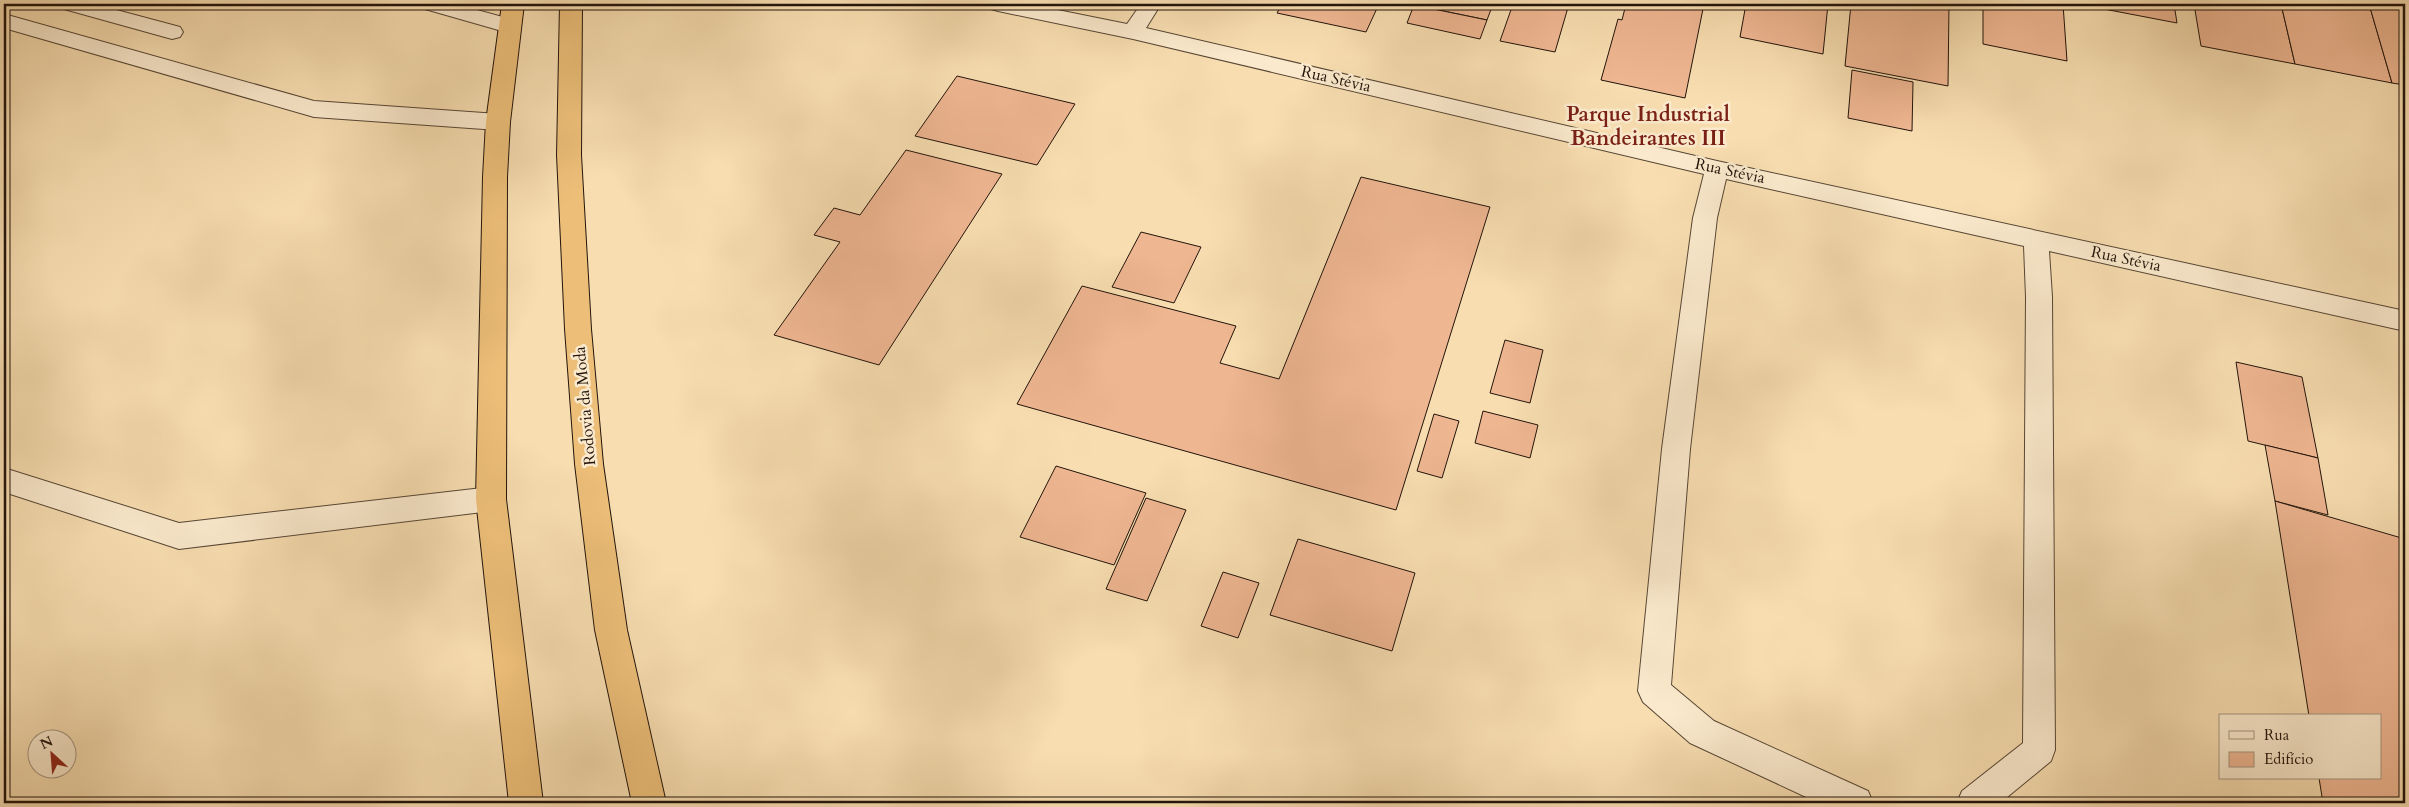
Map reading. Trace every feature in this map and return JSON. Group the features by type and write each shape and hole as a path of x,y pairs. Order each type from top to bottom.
{"highway":[{"name":"Rodovia da Moda","path":"571,4 569,155 578,329 589,464 611,630 649,803"},
{"path":"511,15 498,122 495,177 491,499 526,803"}],"street":[{"path":"71,4 172,32"},
{"path":"432,4 511,15"},
{"name":"Rua Stévia","path":"998,4 1133,32 1717,169 2405,321"},
{"path":"1133,32 1151,4"},
{"path":"4,21 314,109 498,122"},
{"path":"1717,169 1705,218 1676,449 1654,691 1702,732 1856,803"},
{"path":"1974,803 2039,750 2039,297 2036,239"},
{"path":"4,480 179,536 491,499"}],"building":[{"path":"1282,4 1379,4 1366,32 1277,13"},
{"path":"1410,4 1493,4 1487,20"},
{"path":"1513,4 1569,4 1555,52 1500,41"},
{"path":"1626,4 1704,4 1685,98 1601,80 1618,19 1622,20"},
{"path":"1746,4 1828,4 1823,54 1740,37"},
{"path":"1851,4 1949,4 1948,86 1845,66"},
{"path":"1983,4 2063,4 2067,61 1983,44"},
{"path":"2174,4 2177,23 2083,5"},
{"path":"2194,4 2281,4 2295,64 2201,46"},
{"path":"2281,4 2369,4 2392,83 2295,64"},
{"path":"2369,4 2405,4 2405,85 2392,83"},
{"path":"1414,5 1487,20 1480,39 1407,23"},
{"path":"1852,70 1913,82 1912,131 1848,118"},
{"path":"957,76 1075,104 1037,165 915,136"},
{"path":"906,150 1002,174 879,365 774,335 840,242 814,235 834,208 860,215"},
{"path":"1361,177 1490,207 1396,510 1017,404 1082,286 1236,326 1220,363 1279,379"},
{"path":"1141,232 1201,247 1174,303 1112,287"},
{"path":"1505,340 1543,350 1530,403 1490,393"},
{"path":"2236,362 2302,377 2318,458 2248,441"},
{"path":"1483,411 1538,425 1530,458 1475,443"},
{"path":"1434,414 1459,421 1442,478 1417,471"},
{"path":"2265,445 2318,458 2328,515 2275,501"},
{"path":"1056,466 1146,493 1114,565 1020,537"},
{"path":"1146,498 1186,510 1147,601 1106,589"},
{"path":"2275,501 2405,539 2405,803 2323,803 2319,780 2382,780 2382,714 2309,714"},
{"path":"1298,539 1415,573 1392,651 1270,615"},
{"path":"1223,572 1259,583 1238,638 1201,626"}],"district":[{"name":"Parque Industrial Bandeirantes III","path":"1648,126"}]}
